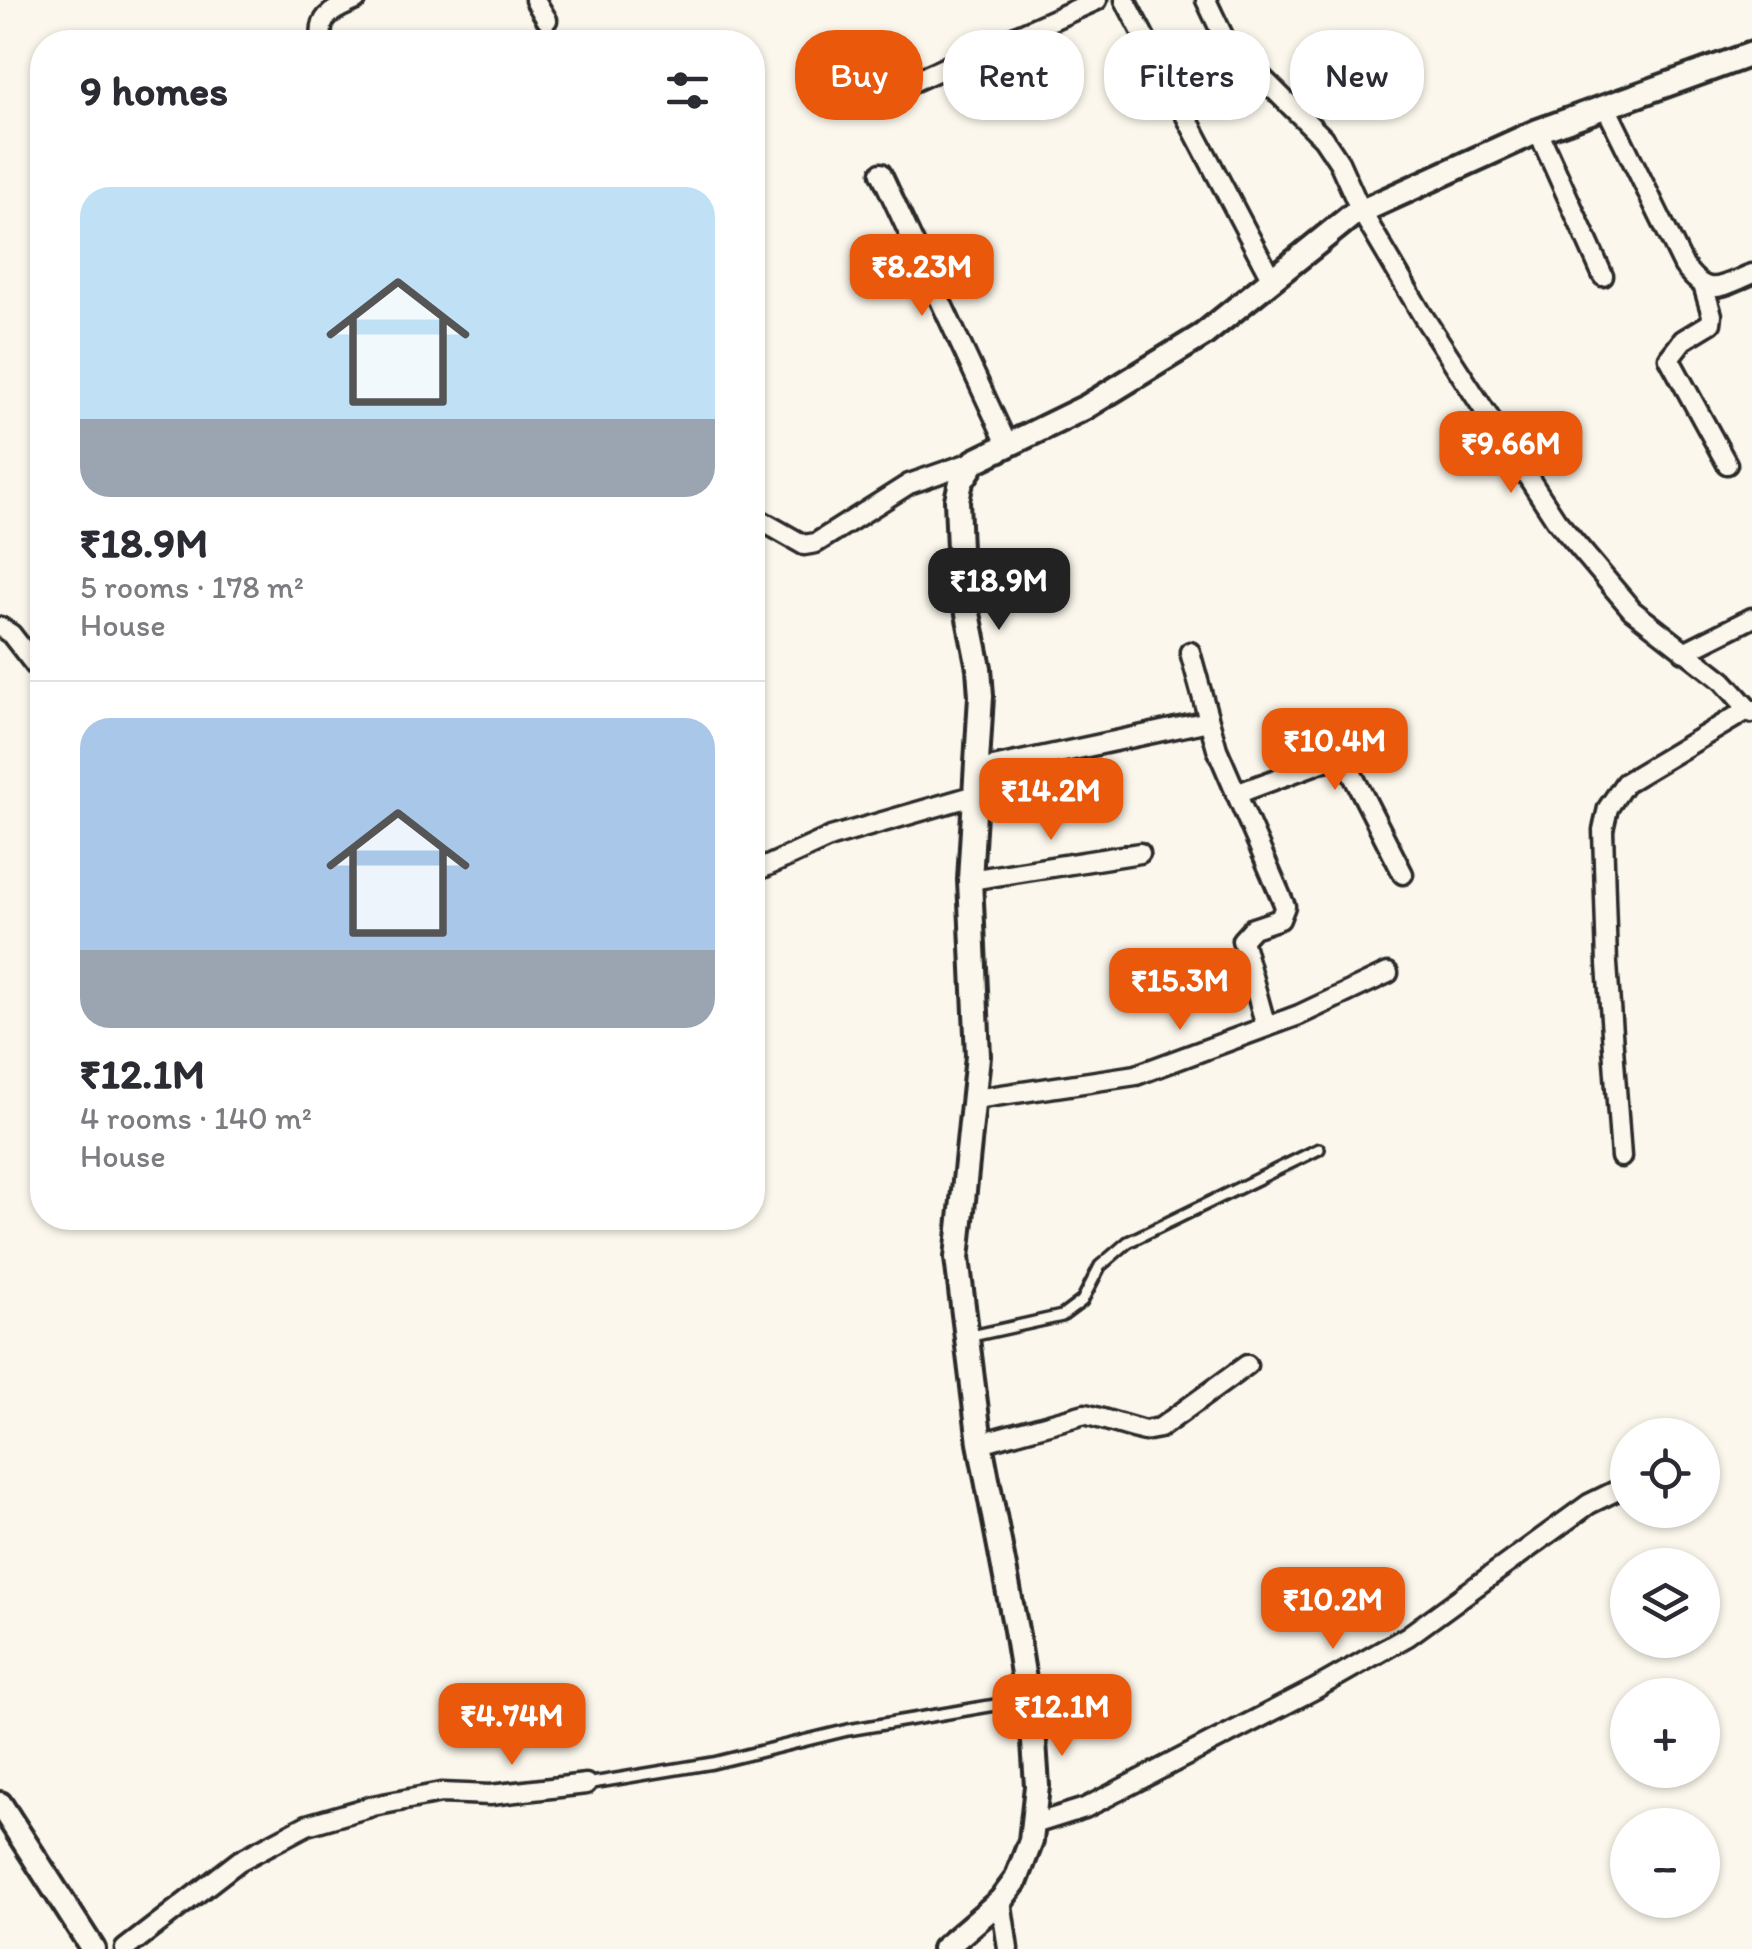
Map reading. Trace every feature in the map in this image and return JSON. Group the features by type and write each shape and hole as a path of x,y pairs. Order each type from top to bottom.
{"street":[{"path":"320,30 325,17 356,0"},
{"path":"535,0 547,20"},
{"path":"923,77 1097,0"},
{"path":"1125,0 1272,280"},
{"path":"1206,0 1226,42 1322,138 1339,162 1361,211 1442,347 1556,520 1632,610 1723,681 1750,711 1625,784 1608,808 1604,830 1607,964 1621,1157"},
{"path":"765,525 804,545 816,543 908,484 976,461 1112,393 1203,335 1323,235 1361,211 1538,131 1752,54"},
{"path":"1606,107 1684,266 1704,288 1712,315 1710,322 1683,340 1669,358 1727,464"},
{"path":"1538,131 1603,276"},
{"path":"881,174 1007,444"},
{"path":"1704,288 1716,288 1752,274"},
{"path":"944,1949 1001,1900 1030,1843 1036,1771 980,1442 958,1258 978,1056 970,880 979,770 979,668 960,574 957,500 961,482 976,461"},
{"path":"1684,652 1752,618"},
{"path":"0,627 12,634 30,658"},
{"path":"1190,652 1209,721 1236,794 1285,906 1280,919 1253,928 1242,940 1266,1027"},
{"path":"979,770 1209,721"},
{"path":"1236,794 1338,756 1345,760 1404,874"},
{"path":"765,867 832,837 976,795"},
{"path":"970,880 1140,854"},
{"path":"975,1100 1136,1075 1266,1027 1388,973"},
{"path":"980,1442 1085,1414 1144,1430 1160,1428 1247,1365"},
{"path":"1030,1843 1085,1808 1316,1690 1408,1636 1589,1504 1610,1494"},
{"path":"125,1949 239,1861 307,1825 373,1806 441,1793 490,1795 586,1784"},
{"path":"0,1804 93,1949"},
{"path":"1001,1900 1008,1949"}],"lane":[{"path":"967,1336 1073,1311 1100,1266 1128,1242 1319,1149"},
{"path":"586,1784 713,1763 848,1730 1023,1680"}]}
